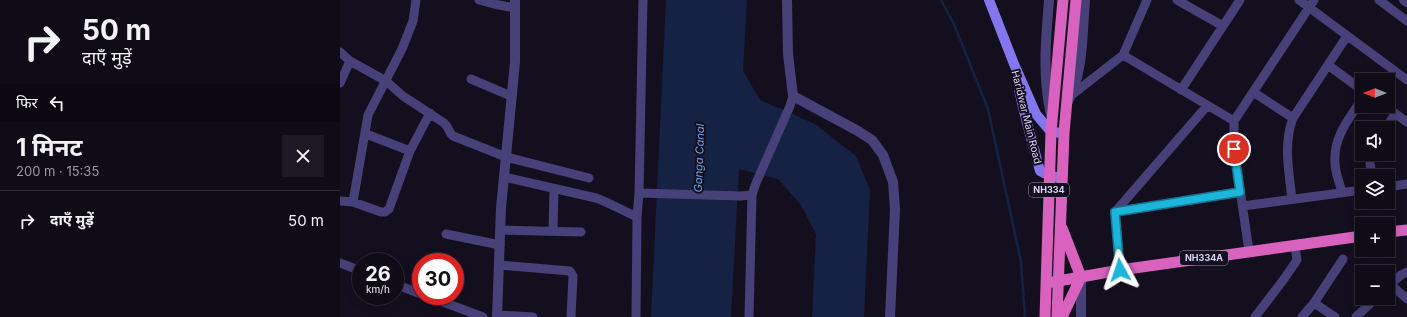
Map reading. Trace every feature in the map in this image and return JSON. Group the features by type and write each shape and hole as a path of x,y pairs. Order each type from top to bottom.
{"highway":[{"name":"NH334","path":"1045,317 1051,132 1056,63 1063,0"},
{"name":"NH334","path":"1057,317 1064,133 1076,0"},
{"path":"1060,224 1081,277 1062,317"},
{"path":"1395,231 1407,230"},
{"name":"NH334A","path":"1047,283 1120,270 1355,237"}],"main road":[{"name":"Haridwar Main Road","path":"989,0 1014,64 1036,114 1051,132"},
{"name":"Haridwar Main Road","path":"1014,64 1027,123 1040,171 1050,176"},
{"path":"1051,132 1064,133"},
{"path":"1050,176 1062,177"}],"street":[{"path":"353,202 366,134 368,115 402,49 413,21 416,0"},
{"path":"479,0 494,4 515,4 515,62 500,230 497,316 533,317"},
{"path":"636,317 637,217 639,192 643,0"},
{"path":"749,317 752,195 792,101 788,54 787,0"},
{"path":"1049,0 1045,47 1045,80 1052,116"},
{"path":"1066,105 1073,94 1077,83 1085,0"},
{"path":"1073,94 1123,55 1147,0"},
{"path":"1177,0 1222,26"},
{"path":"1181,90 1240,0"},
{"path":"1299,0 1311,4 1347,36 1407,80"},
{"path":"1379,0 1407,21"},
{"path":"1249,251 1234,149 1234,121 1311,4"},
{"path":"1292,199 1287,158 1289,130 1293,118 1347,36"},
{"path":"340,52 350,61 386,81 403,96 447,125 453,136 506,157 589,178"},
{"path":"1123,55 1234,121"},
{"path":"340,83 350,61"},
{"path":"1328,65 1355,85"},
{"path":"470,79 512,96"},
{"path":"1253,92 1293,118"},
{"path":"792,101 863,134 872,140 883,154 893,182 895,209 890,317"},
{"path":"1120,270 1115,212 1207,106"},
{"path":"1342,193 1335,164 1335,148 1341,130 1355,109"},
{"path":"340,201 353,202 381,212 387,211 410,151 430,113"},
{"path":"1390,121 1395,114 1407,122"},
{"path":"366,134 410,151"},
{"path":"504,177 596,198 609,203 623,212 637,217"},
{"path":"1395,186 1407,184"},
{"path":"553,231 554,189"},
{"path":"1243,206 1355,191"},
{"path":"639,192 740,196 752,195"},
{"path":"1115,212 1240,192"},
{"path":"500,230 581,232"},
{"path":"446,234 500,245"},
{"path":"1255,317 1297,260 1295,246"},
{"path":"1302,317 1314,303 1343,259"},
{"path":"340,263 352,268"},
{"path":"499,265 570,271 573,276 571,317"},
{"path":"1395,280 1407,272"},
{"path":"1081,277 1081,317"},
{"path":"1395,290 1407,299"},
{"path":"1314,303 1335,317"},
{"path":"451,305 483,317"},
{"path":"1356,317 1369,305"}],"water":[{"name":"Ganga Canal","path":"666,0 747,0 743,71 760,100 815,124 856,156 870,190 864,317 812,317 816,234 801,205 778,179 739,169 731,317 651,317"}],"waterway":[{"path":"941,0 954,24 988,109 1021,262 1025,317"}],"route":[{"path":"1120,270 1115,212 1240,192 1234,149"}]}
